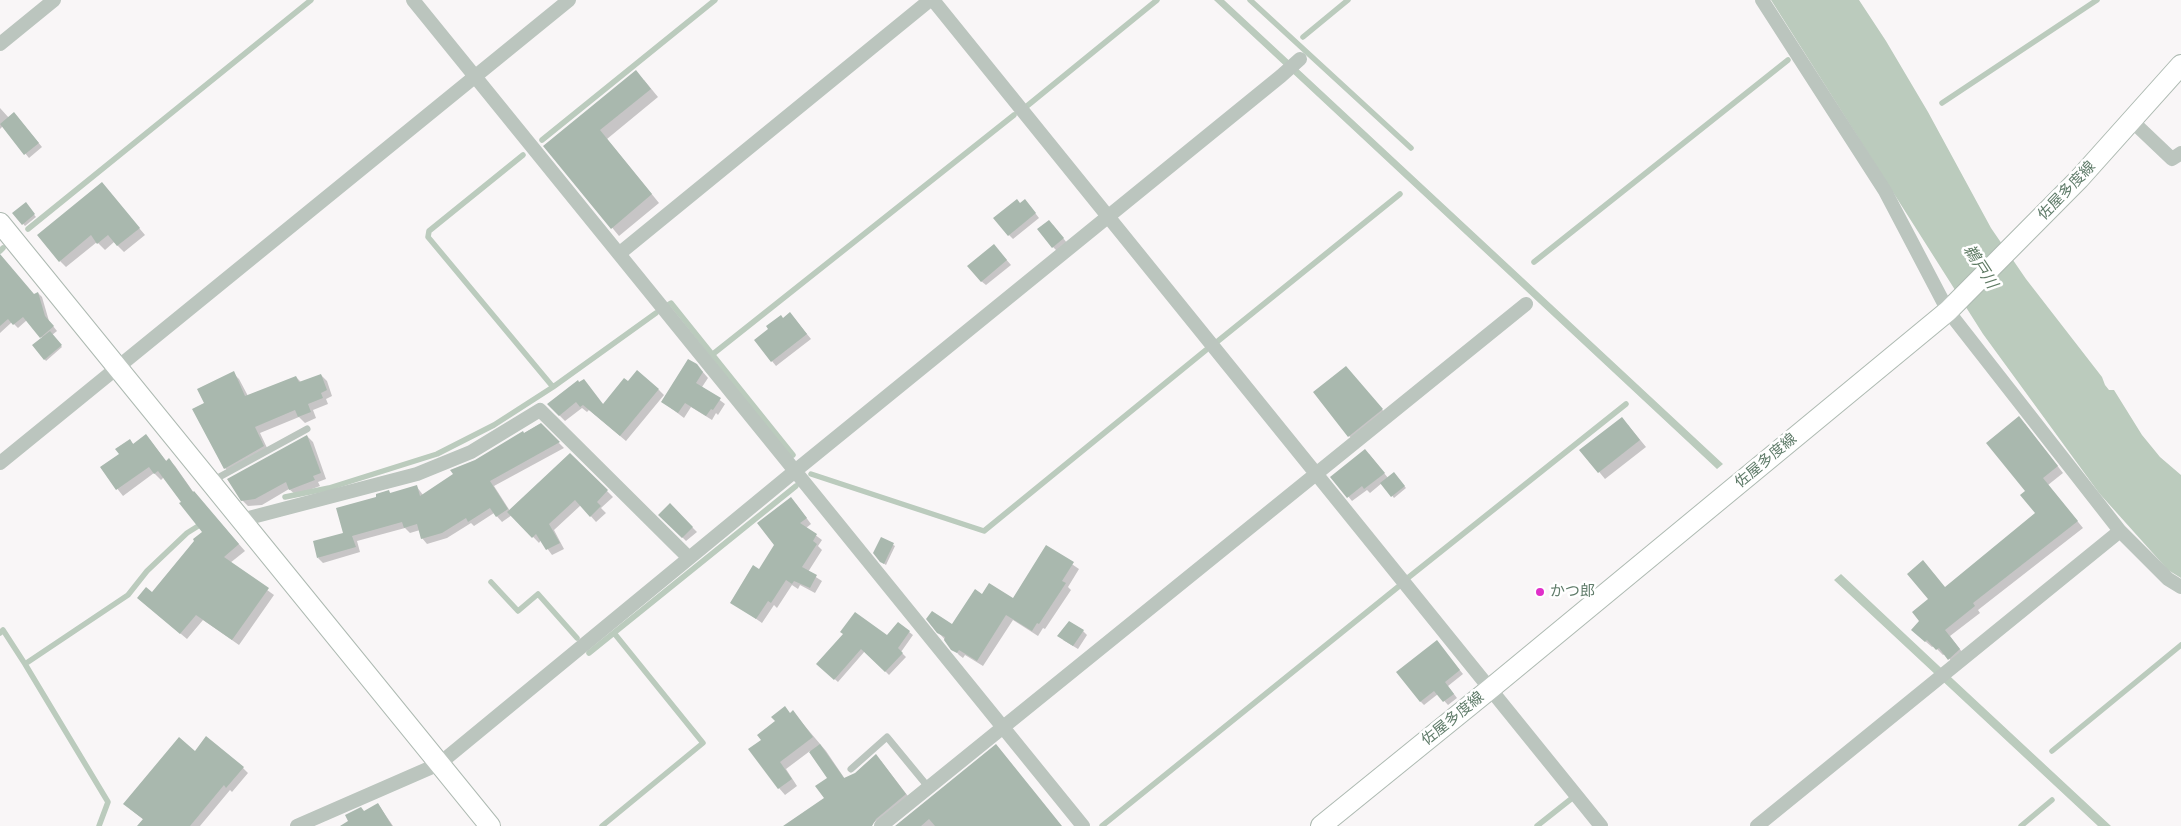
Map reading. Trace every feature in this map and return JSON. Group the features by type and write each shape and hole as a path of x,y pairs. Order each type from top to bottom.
{"main road":[{"name":"佐屋多度線","path":"1321,826 1490,689 1951,307 2016,245 2132,121 2181,65"},
{"path":"0,223 490,826"}],"street":[{"path":"0,44 54,0"},
{"path":"413,0 1083,826"},
{"path":"0,463 569,0"},
{"path":"620,253 931,0 1109,217 1316,476 1601,826"},
{"path":"1762,0 1885,191 1951,307 2120,531 2168,579 2181,587"},
{"path":"297,826 439,764 795,471 1282,76 1300,59"},
{"path":"2132,121 2172,159 2181,153"},
{"path":"881,826 1316,476 1526,304"},
{"path":"241,520 417,474 471,452 540,410 689,558"},
{"path":"1757,826 2120,531"}],"lane":[{"path":"210,482 307,429"},
{"path":"851,769 887,737 929,788"}],"water":[{"path":"1214,0 1224,0 1723,464 1717,469"},
{"name":"鵜戸川","path":"1771,0 1859,0 1928,112 1991,228 2026,279 2102,377 2105,385 2109,390 2114,390 2142,435 2160,457 2181,475 2181,578 2168,570 2099,493 1983,334"},
{"path":"1841,574 2111,826 2098,826 1834,580"}],"building":[{"path":"636,70 651,89 600,130 652,194 611,229 543,146"},
{"path":"14,112 39,143 24,155 0,124"},
{"path":"102,182 140,228 117,246 108,235 97,244 91,235 59,262 37,235"},
{"path":"1017,199 1020,203 1025,199 1036,213 1008,236 993,218"},
{"path":"26,202 35,214 22,225 12,213"},
{"path":"1049,220 1064,238 1052,248 1037,229"},
{"path":"994,244 1007,260 981,282 967,266"},
{"path":"0,254 34,294 38,292 45,316 54,326 40,338 23,317 13,325 8,319 0,326"},
{"path":"790,312 807,334 771,362 754,340 768,329 766,326 781,315 783,318"},
{"path":"50,331 62,345 44,360 32,345"},
{"path":"688,359 697,364 703,372 696,383 721,398 713,410 711,409 706,416 685,403 678,413 661,402"},
{"path":"1346,366 1383,409 1348,437 1313,392"},
{"path":"637,370 659,389 620,436 583,405 580,407 576,402 559,416 547,404 578,380 579,382 584,379 603,404 624,378 628,381"},
{"path":"234,371 245,396 296,376 299,382 321,374 327,390 321,393 323,398 308,404 311,412 298,417 295,410 255,427 264,446 224,469 192,409 204,403 197,389"},
{"path":"2019,416 2058,466 2043,478 2078,521 1973,603 1975,606 1945,630 1960,649 1948,660 1939,648 1936,650 1927,640 1925,642 1911,630 1919,621 1912,612 1928,599 1907,574 1923,560 1945,587 2035,513 2020,495 2025,491 1986,443"},
{"path":"1622,417 1640,440 1598,473 1579,450"},
{"path":"541,423 560,442 490,481 508,509 496,517 490,508 468,522 466,518 442,533 421,539 417,524 404,528 402,522 352,536 356,547 317,558 313,541 343,533 336,508 376,497 376,494 389,490 390,493 417,485 420,496 453,474 450,470 475,460 523,431 524,433"},
{"path":"146,434 166,461 169,458 193,492 239,544 224,557 269,588 232,640 196,615 180,634 137,598 146,587 152,592 194,541 193,539 202,532 179,503 181,502 158,471 154,474 149,467 116,490 100,467 119,454 115,449 130,439 133,444"},
{"path":"307,435 321,473 313,476 315,480 289,490 286,482 255,499 241,501 227,479"},
{"path":"1365,449 1385,473 1364,489 1362,486 1347,498 1330,477"},
{"path":"570,453 608,490 597,502 601,506 590,517 575,500 549,524 560,543 546,550 536,534 532,538 507,512"},
{"path":"1394,472 1405,486 1391,497 1380,483"},
{"path":"791,497 807,518 800,523 817,534 813,541 817,544 802,567 817,575 810,588 794,581 792,584 786,580 771,603 768,601 756,619 730,603 753,565 759,569 774,545 757,523"},
{"path":"670,503 693,527 682,538 658,515"},
{"path":"881,537 894,543 884,564 873,553"},
{"path":"1046,545 1074,562 1062,581 1066,583 1039,624 1037,623 1032,631 1006,615 977,661 959,650 957,653 951,650 944,640 945,637 937,633 926,619 932,611 952,624 975,589 982,594 989,583 1013,598"},
{"path":"855,612 887,635 898,622 910,631 898,648 903,653 885,672 861,649 834,680 816,664 843,634 840,632"},
{"path":"1069,621 1084,630 1073,646 1057,636"},
{"path":"1437,640 1460,670 1445,682 1454,694 1443,702 1434,691 1420,702 1396,672"},
{"path":"785,706 790,713 793,710 813,737 780,762 792,779 778,789 748,749 761,740 757,735 775,721 771,717"},
{"path":"206,736 244,767 226,788 224,785 190,826 137,826 143,819 123,804 179,737 195,751"},
{"path":"820,744 844,778 855,773 876,754 906,794 876,819 872,826 783,826 824,798 815,786 827,778 809,752"},
{"path":"996,744 1062,826 935,826 929,819 921,826 895,826"},
{"path":"378,803 392,826 340,826 348,821 345,815 361,807 364,811"}],"waterway":[{"path":"28,229 311,0"},
{"path":"542,140 715,0"},
{"path":"1027,106 1157,0"},
{"path":"1250,0 1411,148"},
{"path":"1303,37 1348,0"},
{"path":"1942,103 2097,0"},
{"path":"1534,262 1788,60"},
{"path":"713,354 1014,115"},
{"path":"523,155 429,231 428,237 553,387"},
{"path":"1218,341 1400,194"},
{"path":"0,251 3,248"},
{"path":"666,306 671,303 793,455"},
{"path":"285,497 329,488 437,454 494,425 553,387 656,313"},
{"path":"811,474 984,531 1206,350"},
{"path":"1409,577 1626,404"},
{"path":"589,653 796,486"},
{"path":"99,826 108,802 25,664 128,595 147,571 187,533 203,523"},
{"path":"491,582 518,611 538,594 577,638"},
{"path":"1102,826 1398,587"},
{"path":"0,633 3,630 25,664"},
{"path":"602,826 703,743 614,633"},
{"path":"2052,751 2181,645"},
{"path":"1537,826 1571,799"},
{"path":"2021,826 2052,800"}],"place":[{"name":"かつ郎","path":"1540,592"}]}
